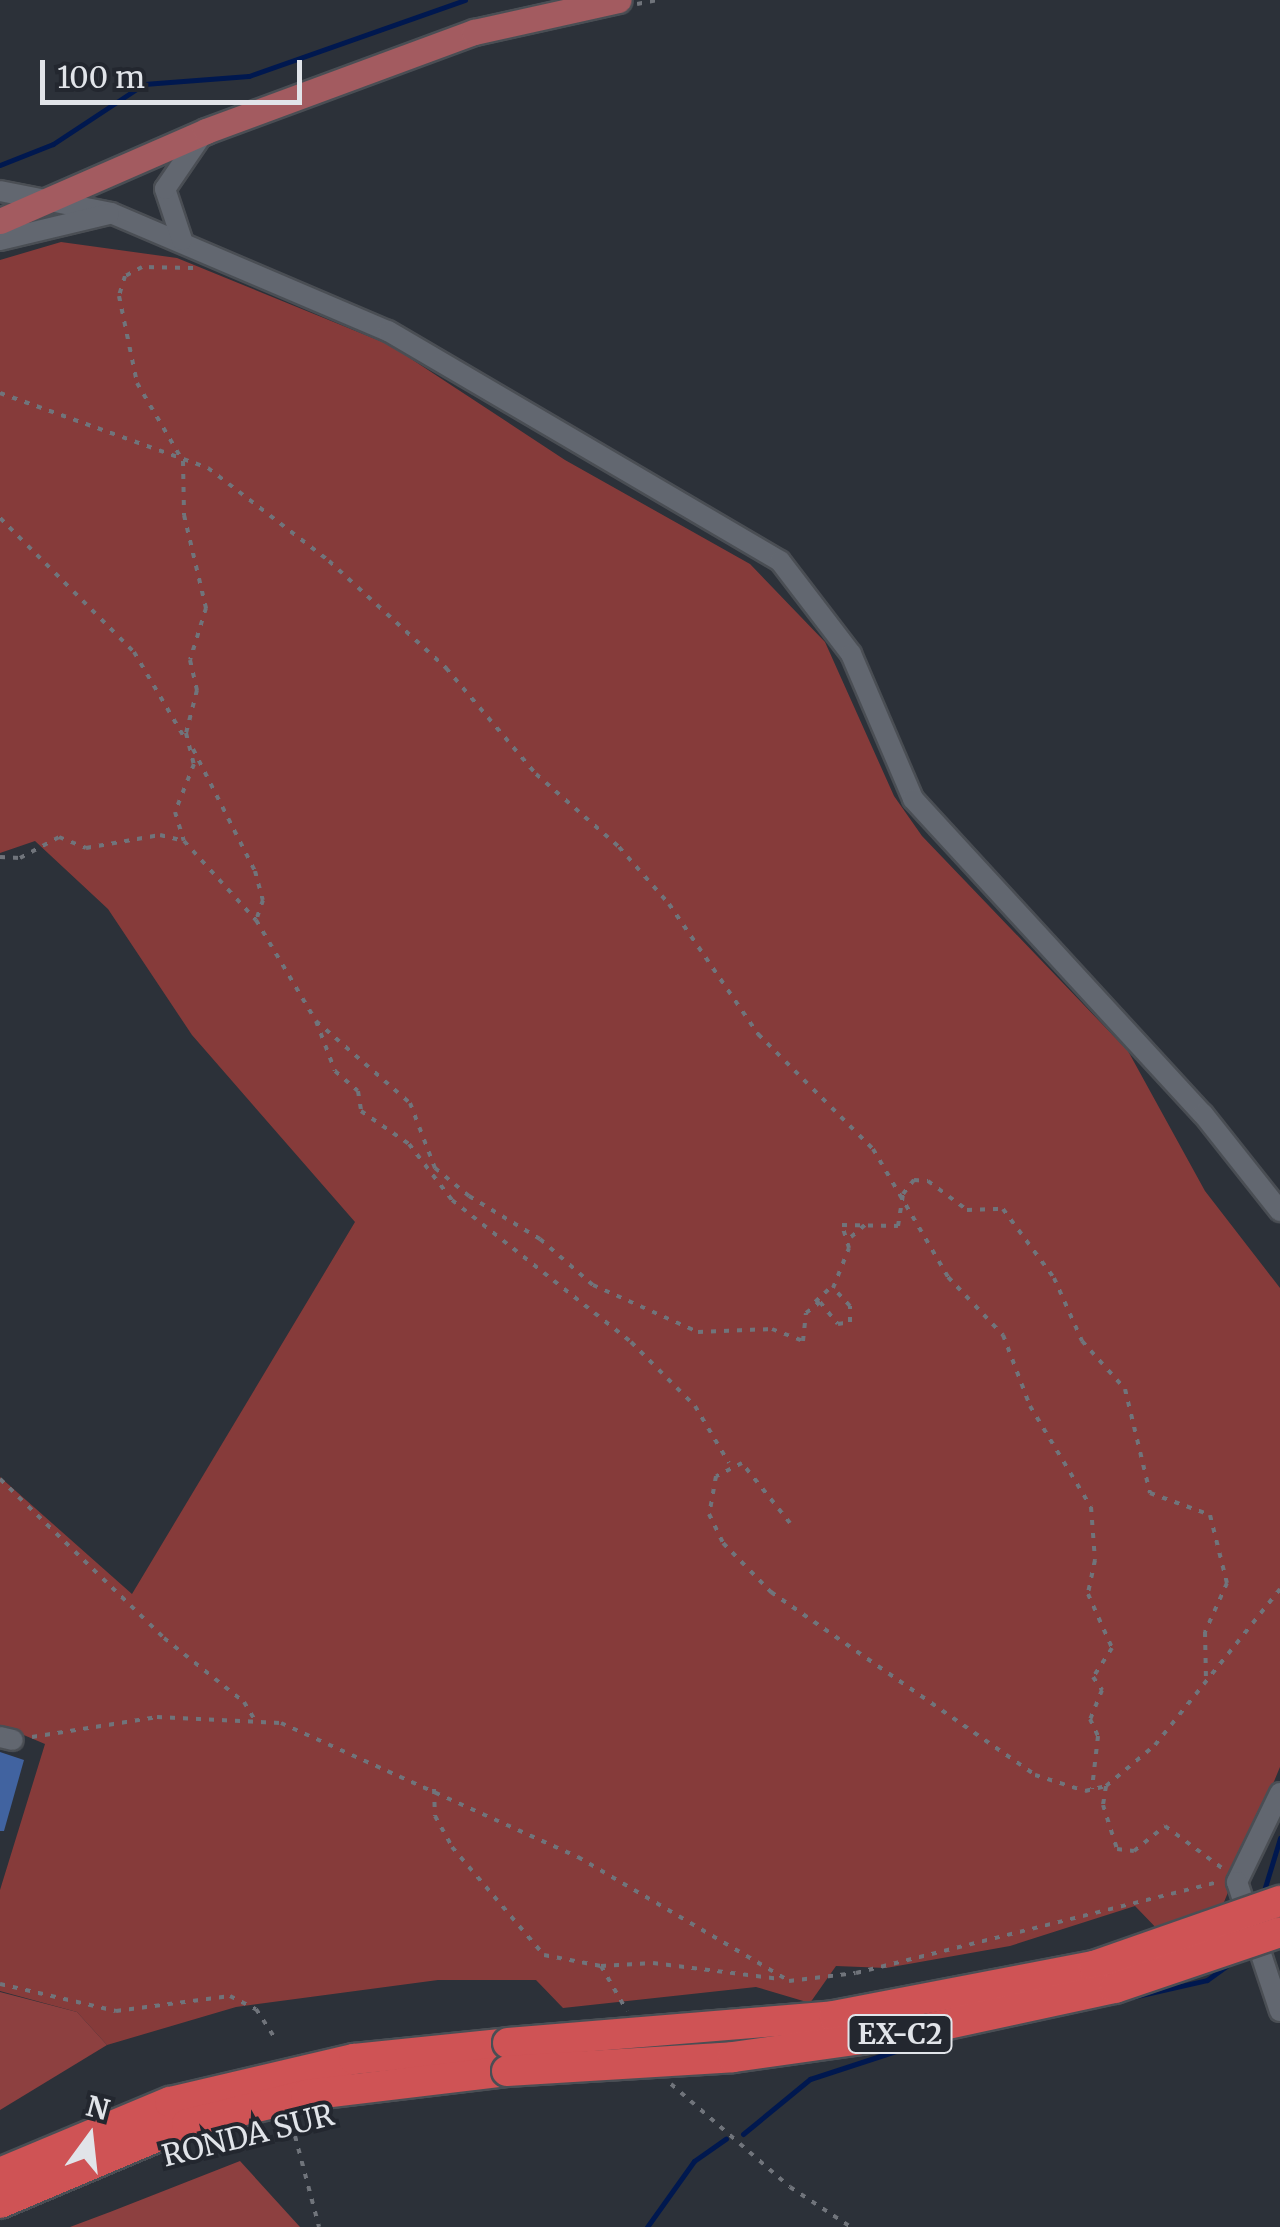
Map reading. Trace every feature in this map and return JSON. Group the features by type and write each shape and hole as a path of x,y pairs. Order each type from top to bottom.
{"highway":[{"name":"EX-C2","path":"508,2057 834,2016 1094,1966 1280,1901"},
{"name":"EX-C2","path":"508,2057 733,2056 911,2032 1115,1988 1280,1932"},
{"name":"RONDA SUR","path":"0,2173 170,2102 354,2058 508,2057"},
{"name":"RONDA SUR","path":"0,2203 187,2124 306,2095 508,2057"}],"main road":[{"path":"0,220 206,131 474,32 618,0"}],"street":[{"path":"182,240 165,190 206,131"},
{"path":"0,191 52,198 111,213 388,331 780,560 851,654 914,798 1204,1114 1280,1211"},
{"path":"45,233 59,218 52,198"},
{"path":"0,240 45,233 111,213"},
{"path":"1280,1793 1236,1882 1280,2010"}],"path":[{"path":"212,258 190,268 142,267 125,276 119,296 137,383 183,461 184,515 206,608 190,660 196,690 186,727 194,764 176,812 184,841 256,920 316,1021 361,1111 408,1144 452,1200 631,1342 695,1406 729,1463"},
{"path":"0,394 213,471 320,554 446,668 509,747 669,904 736,1008 854,1125 948,1276 1003,1335 1030,1406 1092,1507 1096,1560 1088,1594 1112,1648 1093,1677 1102,1690 1090,1719 1098,1736 1092,1790"},
{"path":"0,518 134,652 190,744 255,870 264,900 256,920"},
{"path":"0,857 20,858 59,837 86,848 160,835 184,841"},
{"path":"316,1021 410,1103 434,1168 593,1284 698,1332 772,1328 803,1341 812,1306 834,1285 850,1239 866,1224"},
{"path":"850,1239 844,1222 894,1229 903,1201 920,1179 967,1210 1009,1214 1054,1278 1082,1340 1125,1390 1150,1493 1210,1514 1228,1582 1205,1632 1206,1681"},
{"path":"812,1306 827,1304 838,1324 850,1322 850,1306 834,1285"},
{"path":"729,1463 742,1463 790,1523"},
{"path":"729,1463 708,1496 709,1514 723,1543 771,1592 1035,1775 1092,1790 1106,1786 1155,1745 1280,1589"},
{"path":"0,1480 164,1638 244,1702 256,1722"},
{"path":"6,1739 157,1717 281,1722 578,1857 790,1981"},
{"path":"602,1966 690,1966 790,1981 856,1973 1230,1878 1165,1826 1134,1851 1117,1848 1106,1786"},
{"path":"0,1984 116,2011 230,1996 256,2008 274,2037"},
{"path":"295,2136 319,2227"}],"shaded area":[{"path":"61,242 177,258 390,345 565,460 750,564 825,642 894,796 922,836 1128,1051 1205,1191 1280,1288 1280,1767 1224,1902 1201,1921 1163,1935 1135,1906 1010,1946 886,1968 836,1966 810,2003 756,1987 563,2008 536,1980 438,1980 236,2007 107,2045 77,2012 0,1991 0,1890 45,1744 0,1725 0,1477 132,1594 355,1222 192,1035 108,909 35,841 0,853 0,260"},
{"path":"0,1992 77,2012 107,2045 0,2110"},
{"path":"240,2161 300,2227 70,2227 110,2212"}],"building":[{"path":"0,1752 24,1760 4,1831 0,1831"}],"waterway":[{"path":"0,165 53,144 144,84 249,76 465,0"},
{"path":"1262,1897 1280,1838"},
{"path":"1040,2018 1207,1980 1229,1964"},
{"path":"743,2134 810,2079 908,2047"},
{"path":"647,2227 694,2161 726,2139"}]}
